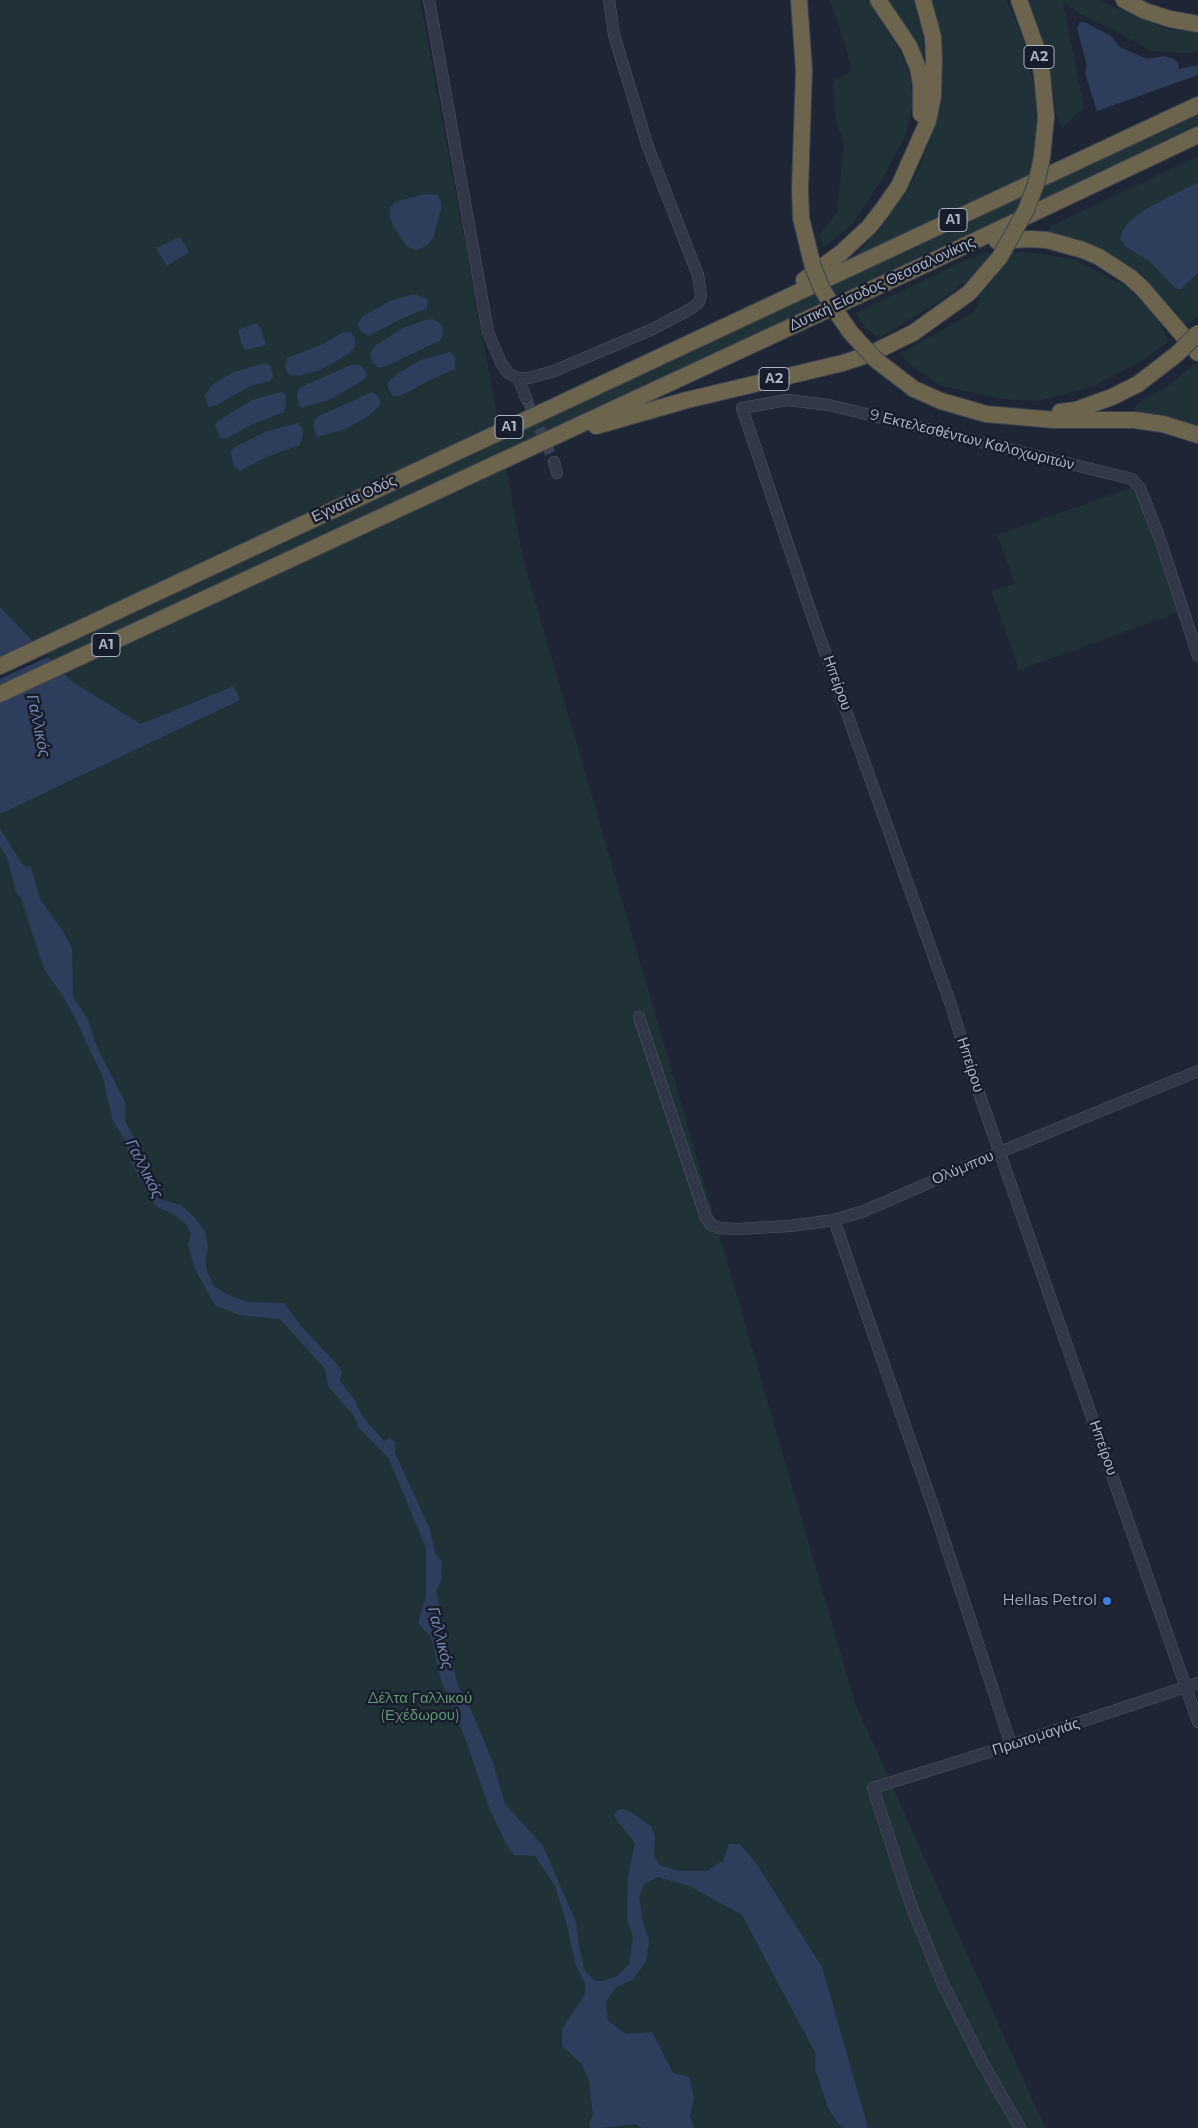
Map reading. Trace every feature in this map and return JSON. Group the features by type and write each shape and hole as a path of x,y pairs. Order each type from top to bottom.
{"highway":[{"path":"799,0 804,70 800,189 802,218 813,267 822,289 851,334 876,360 914,389 941,401 986,414 1055,420 1134,420 1163,424 1198,435"},
{"path":"878,0 909,46 918,68 922,101 919,141"},
{"path":"709,334 747,310 807,278 841,254 868,227 898,186 928,121 933,96 933,37 924,0"},
{"name":"Α2","path":"564,432 614,422 687,400 843,363 870,354 913,333 969,293 1000,257 1026,210 1036,184 1042,157 1046,117 1042,74 1037,50 1019,0"},
{"path":"1124,0 1145,11 1170,19 1198,24"},
{"path":"1144,0 1170,19"},
{"name":"Δυτική Είσοδος Θεσσαλονίκης","path":"709,334 1198,105"},
{"name":"Δυτική Είσοδος Θεσσαλονίκης","path":"564,432 926,264 1198,134"},
{"path":"926,264 991,241 1014,239 1047,240 1083,250 1115,266 1130,277 1143,289 1198,353"},
{"path":"1033,417 1076,410 1112,398 1138,384 1177,354 1198,332"},
{"name":"Εγνατία Οδός","path":"0,666 709,334"},
{"name":"Εγνατία Οδός","path":"0,694 564,432"}],"street":[{"path":"429,0 488,332 501,363 508,372 518,378 529,378 554,371 653,329 692,308 699,302 701,295 698,275 648,146 614,35 609,0"},
{"path":"518,378 526,398"},
{"name":"9 Εκτελεσθέντων Καλοχωριτών","path":"742,408 787,400 830,405 1128,477 1135,481 1140,488 1161,542 1198,656"},
{"name":"Ηπείρου","path":"742,408 809,606 951,1005 1000,1152 1198,1722"},
{"name":"Ολύμπου","path":"639,1017 706,1218 712,1225 719,1228 737,1229 790,1226 834,1220 864,1211 1198,1070"},
{"path":"834,1220 937,1518 1011,1746"},
{"name":"Πρωτομαγιάς","path":"1020,2128 982,2062 942,1982 911,1905 873,1788 1011,1746 1198,1684"}],"green space":[{"name":"Δέλτα Γαλλικού (Εχέδωρου)","path":"0,0 420,0 501,437 1198,112 1198,126 503,452 523,559 855,1703 1045,2128 0,2128"},
{"path":"830,0 867,0 900,50 910,76 913,104 905,136 882,179 852,225 824,247 820,235 837,212 844,142 836,122 833,82 851,71 847,50"},
{"path":"881,0 914,0 923,40 925,79"},
{"path":"931,0 1006,0 1025,44 1037,100 1036,141 1030,174 838,270 862,249 905,195 918,171 935,127 939,104"},
{"path":"1025,0 1098,0 1168,30 1198,31 1198,52 1151,51 1116,31 1080,14 1063,2 1084,108 1061,129 1042,44"},
{"path":"1198,156 1198,182 1144,210 1125,246 1149,261 1176,289 1181,289 1198,273 1198,315 1191,322 1184,325 1136,275 1050,236 1048,231 1051,226"},
{"path":"1030,252 1076,260 1127,287 1154,313 1169,341 1144,359 1093,386 1039,401 1003,399 942,386 906,362 900,354 974,312 980,298 962,283 949,295 879,338 866,329 856,313 963,261 986,253"},
{"path":"1195,363 1198,365 1198,427 1135,410 1134,408 1144,399 1167,387"},
{"path":"1131,488 1141,503 1179,612 1019,670 992,592 1015,583 997,535"}],"water":[{"path":"1080,22 1084,22 1111,36 1120,47 1147,59 1164,56 1174,59 1178,63 1179,69 1198,65 1198,75 1097,111 1085,73 1087,66 1077,28"},
{"path":"1198,182 1198,273 1181,289 1176,289 1149,261 1125,246 1120,239 1127,224 1144,210"},
{"path":"425,194 437,195 441,202 441,209 433,239 426,246 416,251 406,246 393,226 390,208 395,202"},
{"path":"180,237 189,252 167,266 156,248"},
{"path":"413,294 428,299 427,308 368,336 360,330 358,324 362,317 390,301"},
{"path":"432,319 443,327 443,335 439,341 384,367 378,367 372,362 370,353 376,345 403,328"},
{"path":"257,323 266,345 245,350 238,330"},
{"path":"343,332 351,333 355,339 355,347 347,355 318,371 299,376 289,375 285,366 287,358 323,344"},
{"path":"450,352 455,359 455,369 400,396 393,396 387,385 400,372 421,360"},
{"path":"264,363 271,366 273,377 270,381 250,386 217,405 208,407 205,395 213,384 234,372"},
{"path":"351,365 360,365 365,370 367,376 365,379 331,399 301,408 297,397 299,388"},
{"path":"282,392 286,395 284,412 253,424 227,438 220,438 215,424 218,421 252,400"},
{"path":"372,392 378,396 380,402 379,406 367,417 345,429 317,437 313,425 319,416"},
{"path":"298,423 302,428 303,435 300,445 264,458 240,471 233,465 231,451 235,447 265,432"},
{"path":"0,607 71,681 141,724 234,686 240,700 0,814"},
{"path":"0,829 23,865 31,867 40,899 64,933 72,948 73,998 87,1017 97,1047 125,1102 125,1122 139,1145 157,1189 159,1199 181,1205 205,1231 208,1247 205,1262 214,1286 226,1294 247,1302 284,1303 301,1326 342,1371 340,1381 355,1400 362,1416 384,1441 390,1438 395,1442 395,1453 429,1527 436,1555 442,1561 441,1582 436,1590 458,1686 472,1712 493,1763 505,1804 543,1846 576,1922 579,1947 585,1971 596,1981 602,1981 617,1976 629,1964 633,1937 627,1920 628,1876 635,1843 617,1821 614,1815 618,1810 623,1809 631,1812 651,1826 655,1837 654,1856 659,1865 679,1871 707,1871 723,1861 729,1844 740,1844 756,1863 822,1967 868,2128 855,2128 742,1915 690,1886 658,1877 644,1884 639,1898 643,1922 649,1941 646,1962 632,1980 616,1987 606,2002 608,2021 626,2034 652,2032 673,2073 689,2077 694,2098 690,2117 694,2128 643,2128 635,2124 590,2128 589,2123 593,2115 589,2081 581,2063 562,2046 562,2029 585,1994 585,1984 576,1965 555,1886 535,1856 514,1855 507,1846 490,1810 466,1741 441,1680 431,1637 418,1623 426,1597 426,1548 389,1459 359,1428 354,1416 328,1386 325,1369 280,1319 239,1315 215,1305 195,1269 188,1245 191,1234 187,1225 174,1215 156,1206 131,1163 125,1140 112,1119 103,1078 77,1022 64,998 44,969 21,898 16,892 7,857 0,847"}],"pier":[{"path":"35,640 50,656 0,679 0,656"}],"waterway":[{"name":"Γαλλικός","path":"823,2049 823,2069 835,2105 843,2117 855,2128"}],"tunnel":[{"path":"526,398 554,462"}],"place":[{"name":"Hellas Petrol","path":"1107,1601"}]}
